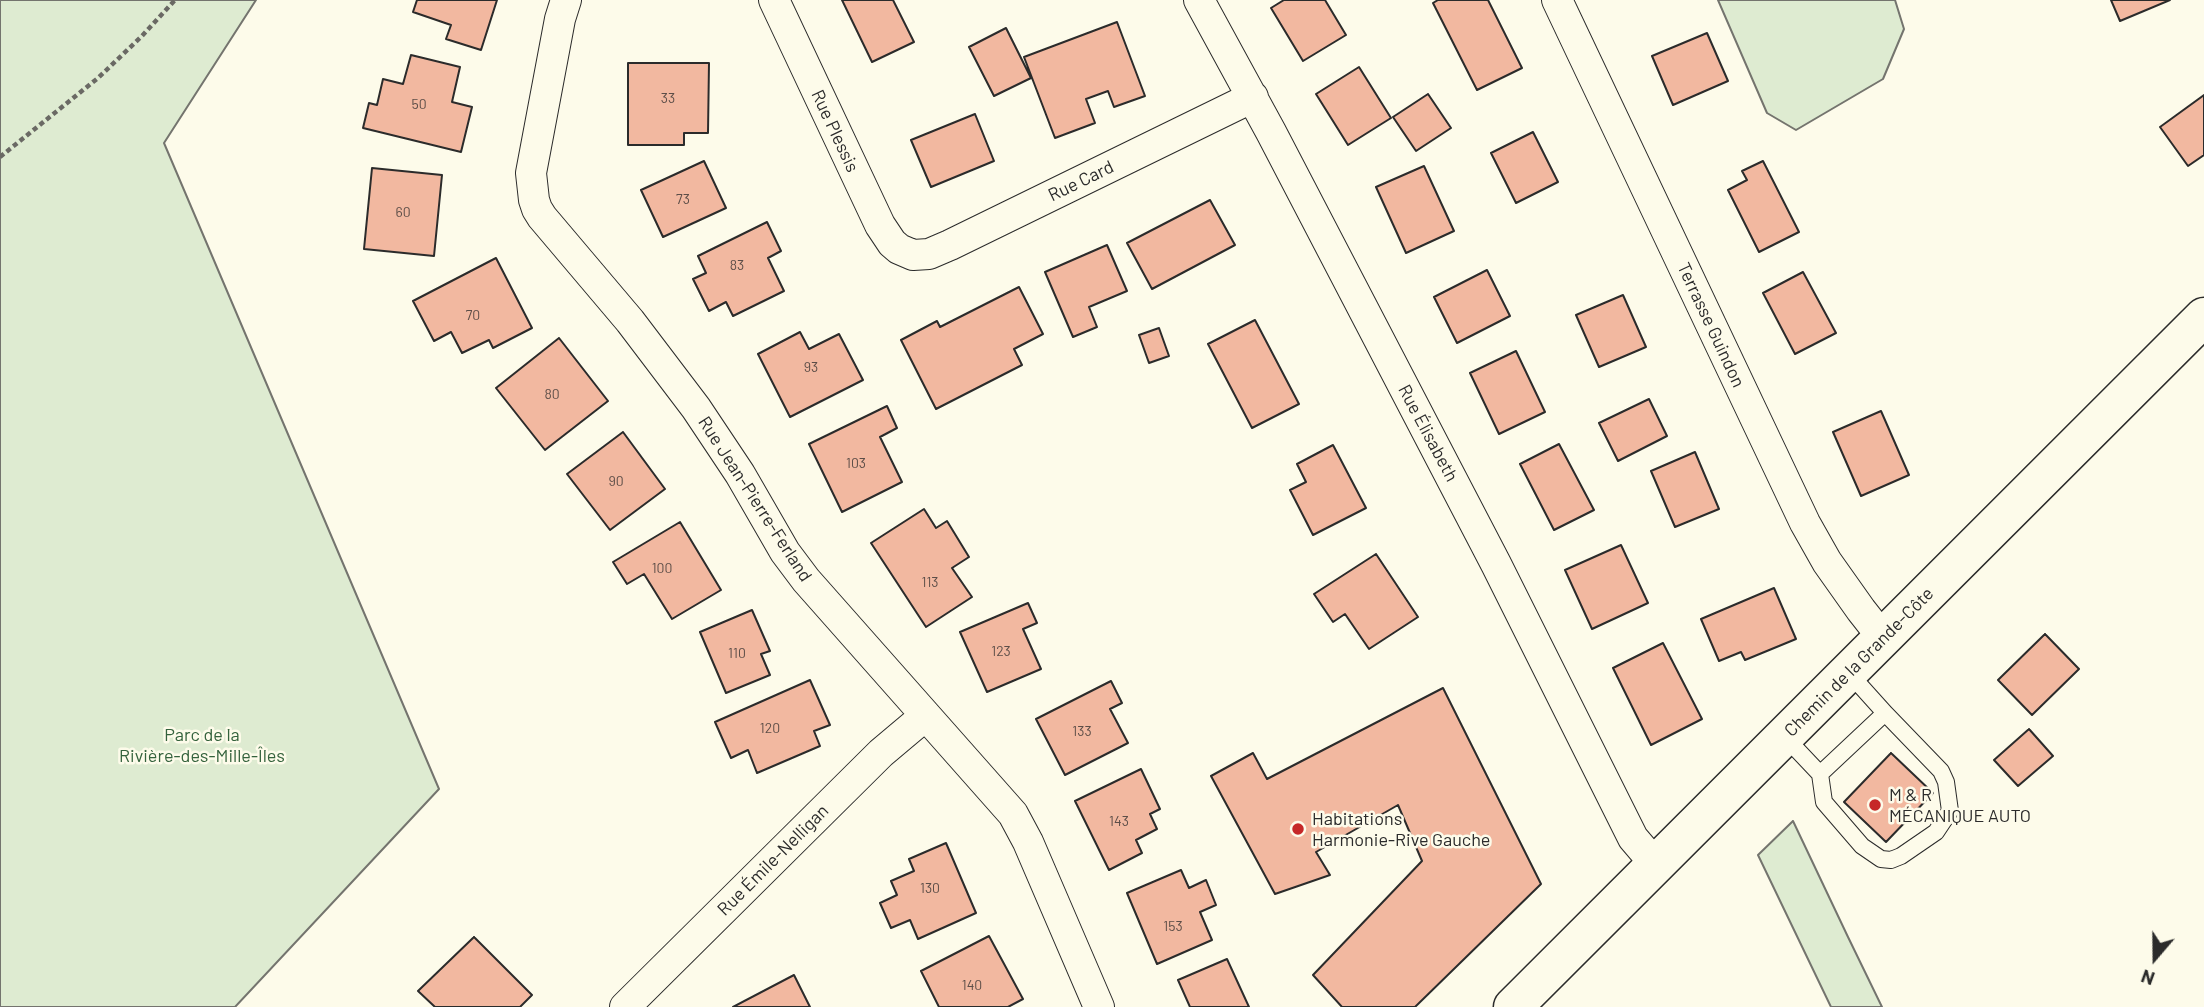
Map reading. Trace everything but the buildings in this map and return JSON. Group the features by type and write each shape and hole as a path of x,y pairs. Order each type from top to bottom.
{"main road":[{"name":"Chemin de la Grande-Côte","path":"1513,1007 2204,317"}],"street":[{"name":"Rue Jean-Pierre-Ferland","path":"566,0 559,19 531,173 537,209 622,310 682,389 740,474 795,566 1013,814 1028,842 1099,1007"},
{"name":"Rue Plessis","path":"774,0 880,225 892,243 907,253"},
{"name":"Rue Élisabeth","path":"1199,0 1502,576 1633,838 1656,865"},
{"name":"Terrasse Guindon","path":"1557,0 1805,523 1827,562 1883,638"},
{"name":"Rue Card","path":"907,253 921,255 950,245 1252,97"},
{"name":"Rue Émile-Nelligan","path":"629,1006 871,763 925,716"}],"lane":[{"path":"1785,737 1820,774 1824,802 1862,846 1881,859 1891,860 1901,856 1936,832 1950,811 1946,782 1941,771 1849,673"},
{"path":"1820,774 1885,713"}],"path":[{"path":"0,157 98,78 175,0"}],"green space":[{"name":"Parc de la Rivière-des-Mille-Îles","path":"0,0 256,0 164,143 439,789 235,1007 0,1007"},
{"path":"1718,0 1895,0 1904,29 1883,79 1796,130 1767,113"},
{"path":"1793,821 1882,1007 1831,1007 1758,855"}],"place":[{"name":"M & R MÉCANIQUE AUTO","path":"1875,805"},
{"name":"Habitations Harmonie-Rive Gauche","path":"1298,829"}]}
